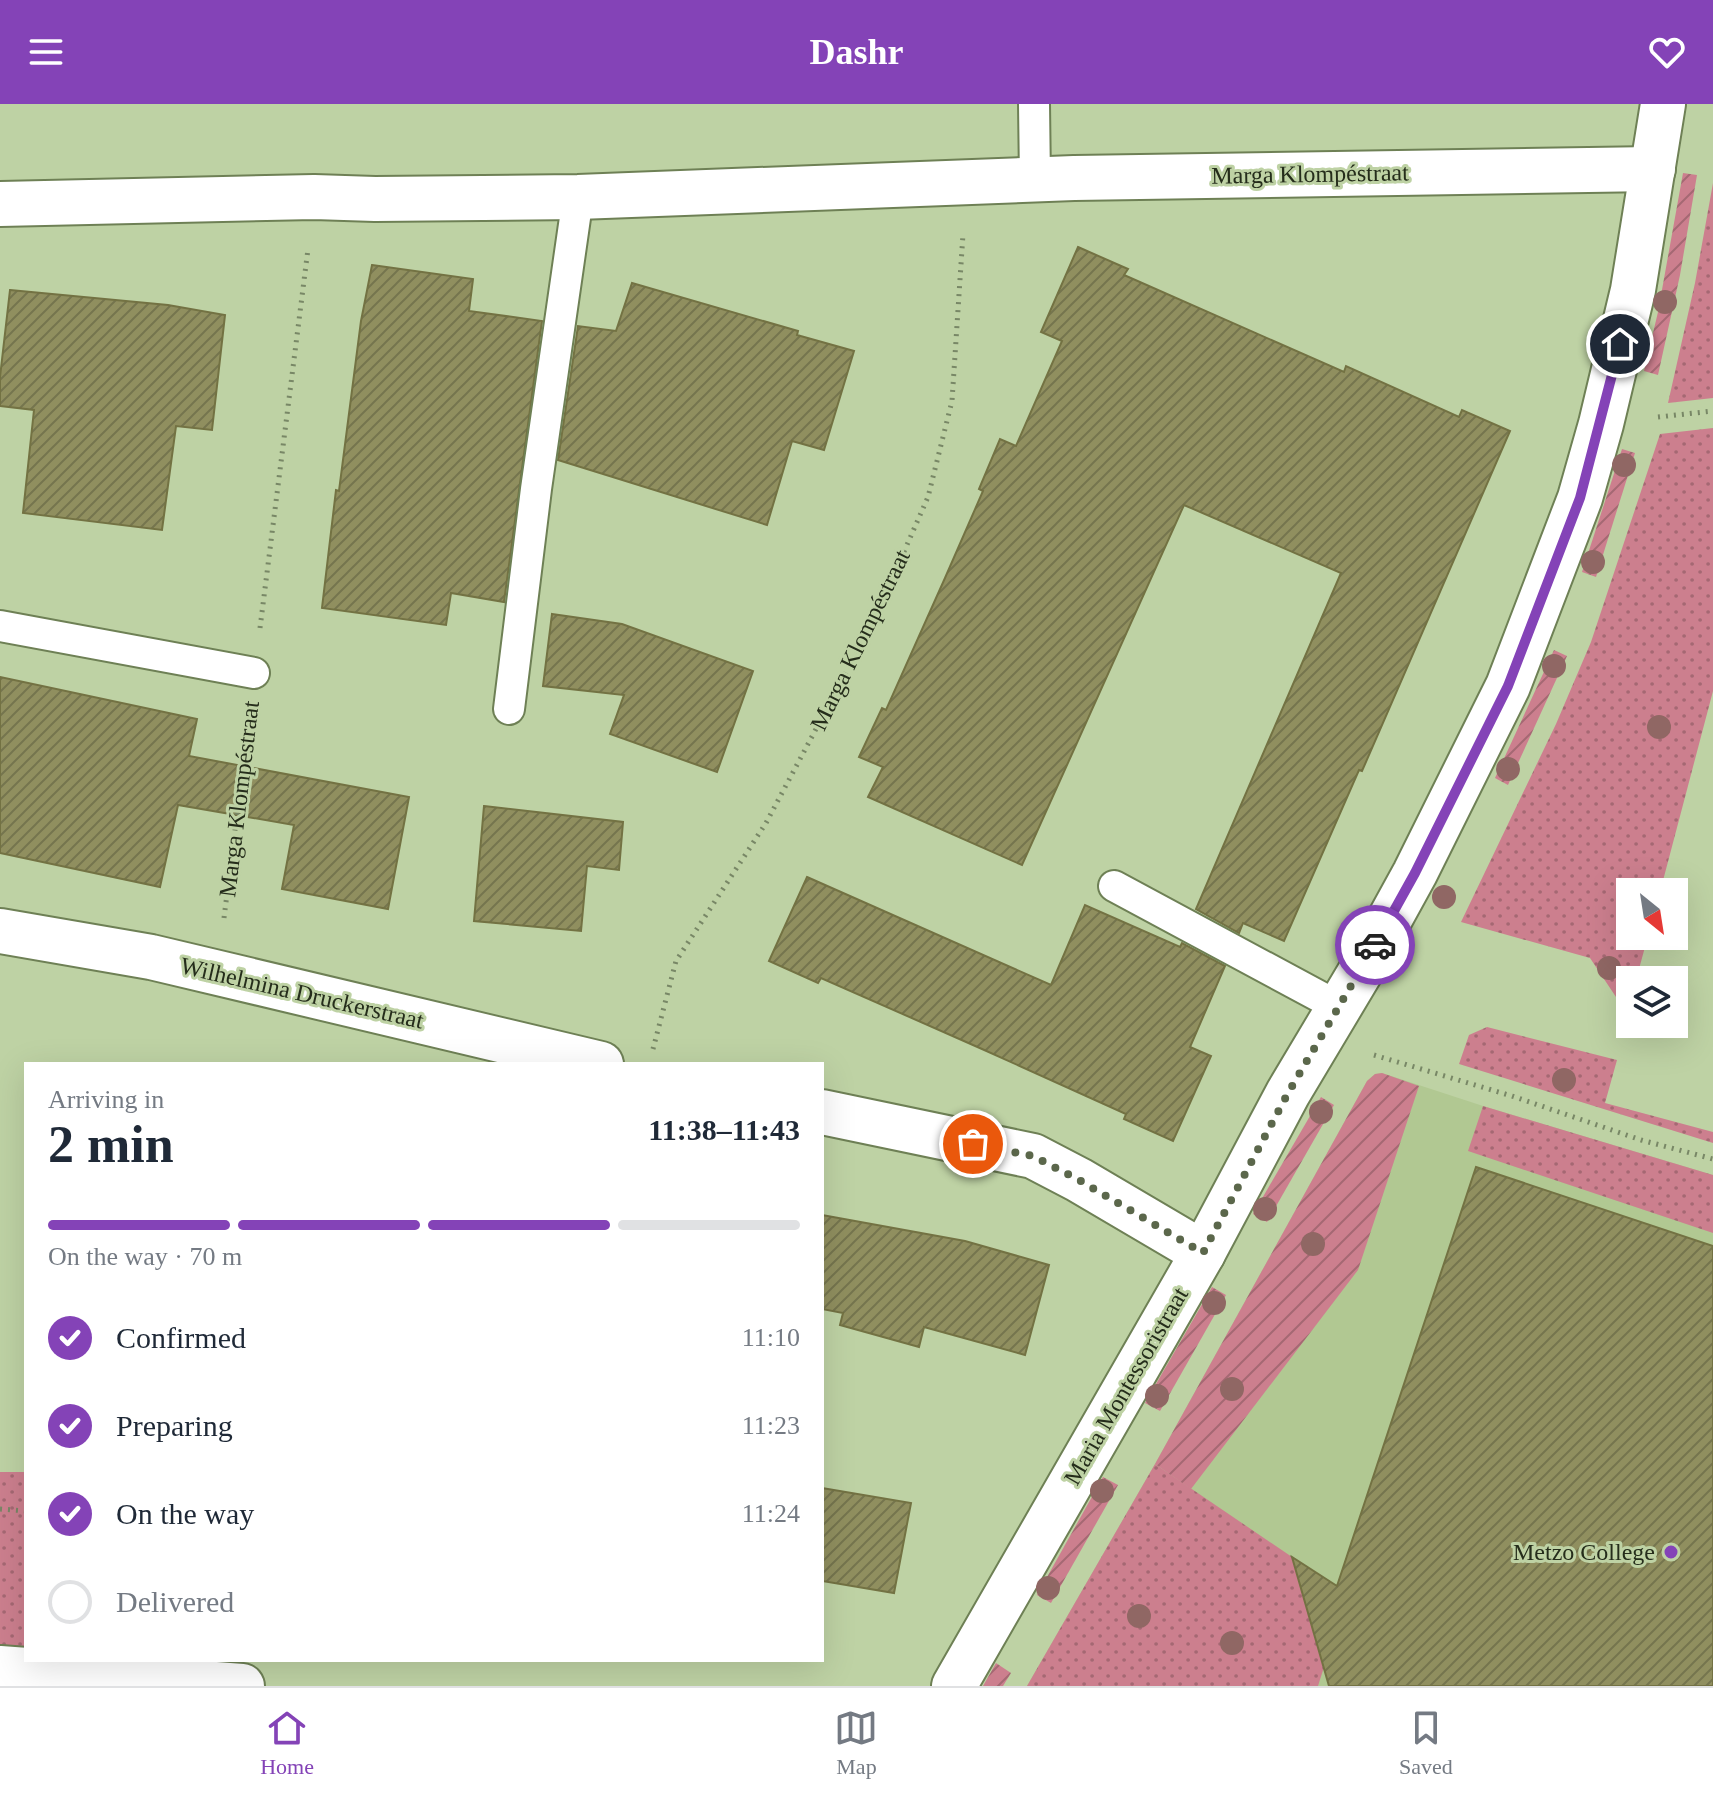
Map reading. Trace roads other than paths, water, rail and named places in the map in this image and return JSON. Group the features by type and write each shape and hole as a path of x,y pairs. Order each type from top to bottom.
{"street":[{"name":"Maria Montessoristraat","path":"954,1686 1203,1253 1288,1093 1415,873 1508,686 1580,498 1633,290 1663,104"},
{"name":"Marga Klompéstraat","path":"0,204 314,197 578,197 967,181 1653,169"},
{"name":"Wilhelmina Druckerstraat","path":"0,931 151,957 593,1062"},
{"path":"824,1112 1033,1156 1203,1253"},
{"path":"0,1668 242,1686"}],"lane":[{"path":"1034,104 1035,180"},
{"path":"509,709 536,489 578,197"},
{"path":"0,626 254,673"},
{"path":"1114,886 1329,1023"}],"place":[{"name":"Metzo College","path":"1671,1552"}]}
